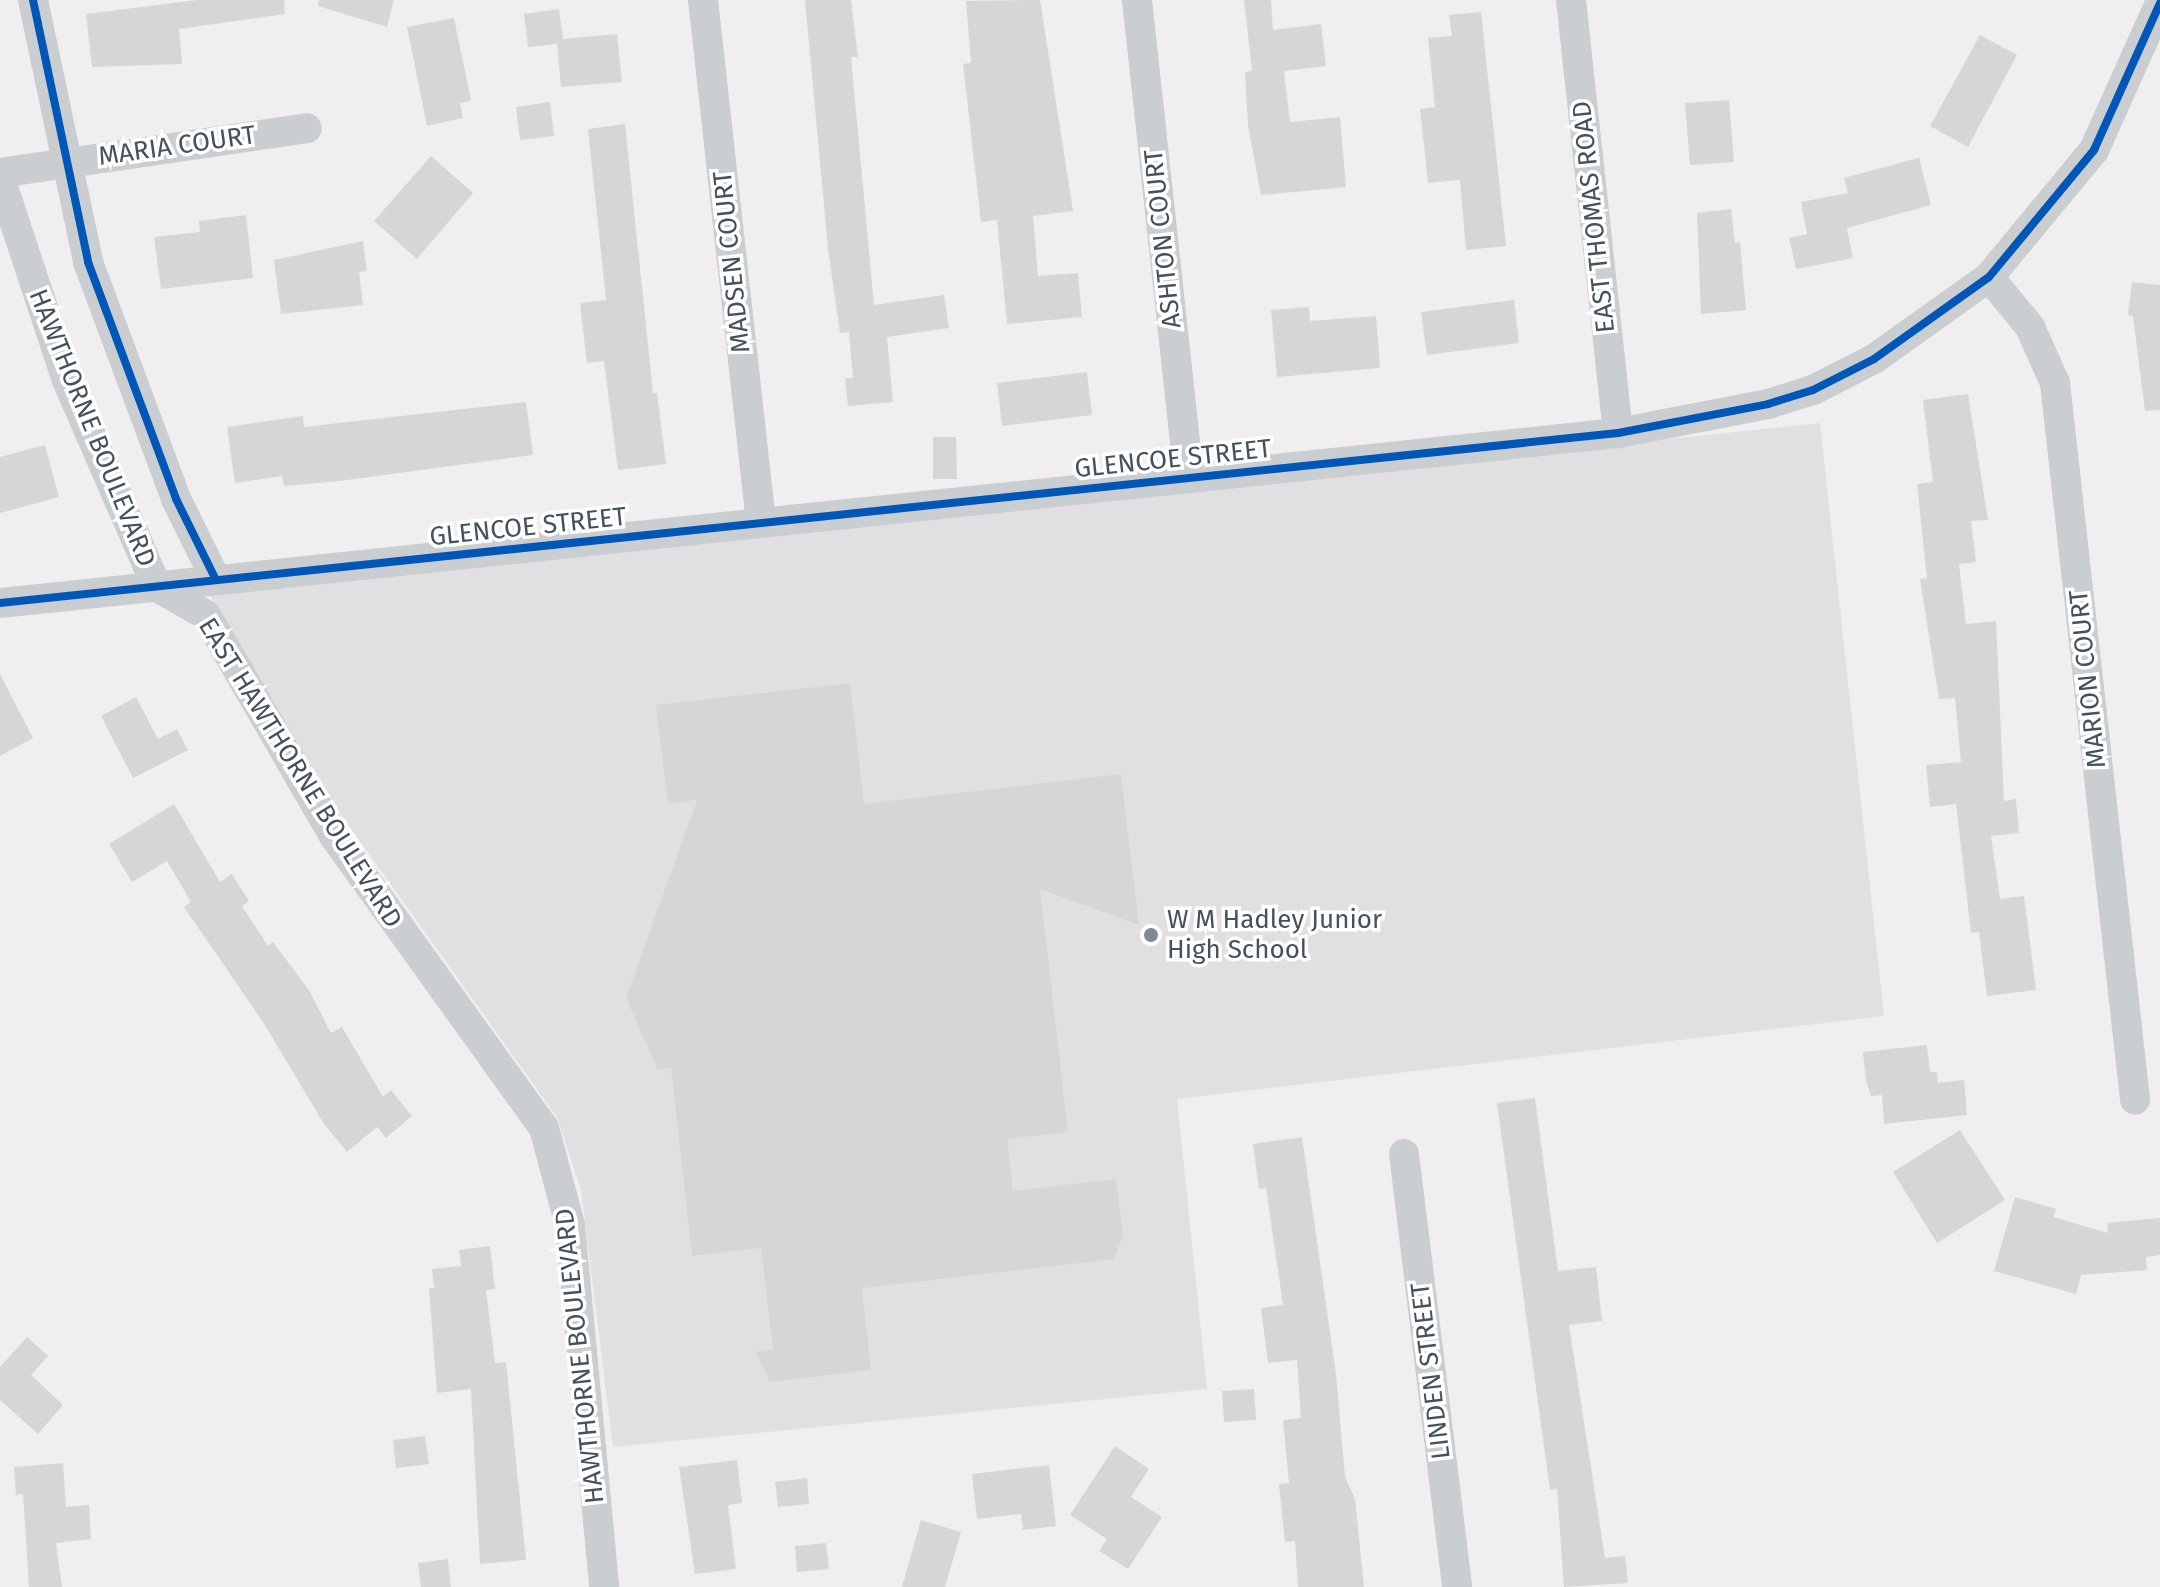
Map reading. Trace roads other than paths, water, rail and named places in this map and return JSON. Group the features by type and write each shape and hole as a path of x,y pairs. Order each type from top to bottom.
{"street":[{"name":"EAST HAWTHORNE BOULEVARD","path":"33,0 88,262 130,384 216,580"},
{"name":"MADSEN COURT","path":"703,0 761,523"},
{"name":"ASHTON COURT","path":"1137,0 1189,477"},
{"name":"EAST THOMAS ROAD","path":"1571,0 1618,433"},
{"name":"GLENCOE STREET","path":"0,603 1618,433 1721,416 1813,390 1910,338 1989,277 2094,150 2160,3"},
{"name":"MARIA COURT","path":"0,176 66,162 307,128"},
{"name":"HAWTHORNE BOULEVARD","path":"0,176 66,378 157,587"},
{"name":"MARION COURT","path":"1989,277 2030,327 2055,383 2135,1100"},
{"name":"EAST HAWTHORNE BOULEVARD","path":"157,587 206,615 334,836 544,1128"},
{"name":"HAWTHORNE BOULEVARD","path":"544,1128 570,1225 604,1587"},
{"name":"LINDEN STREET","path":"1404,1154 1457,1587"}],"place":[{"name":"W M Hadley Junior High School","path":"1151,935"}]}
